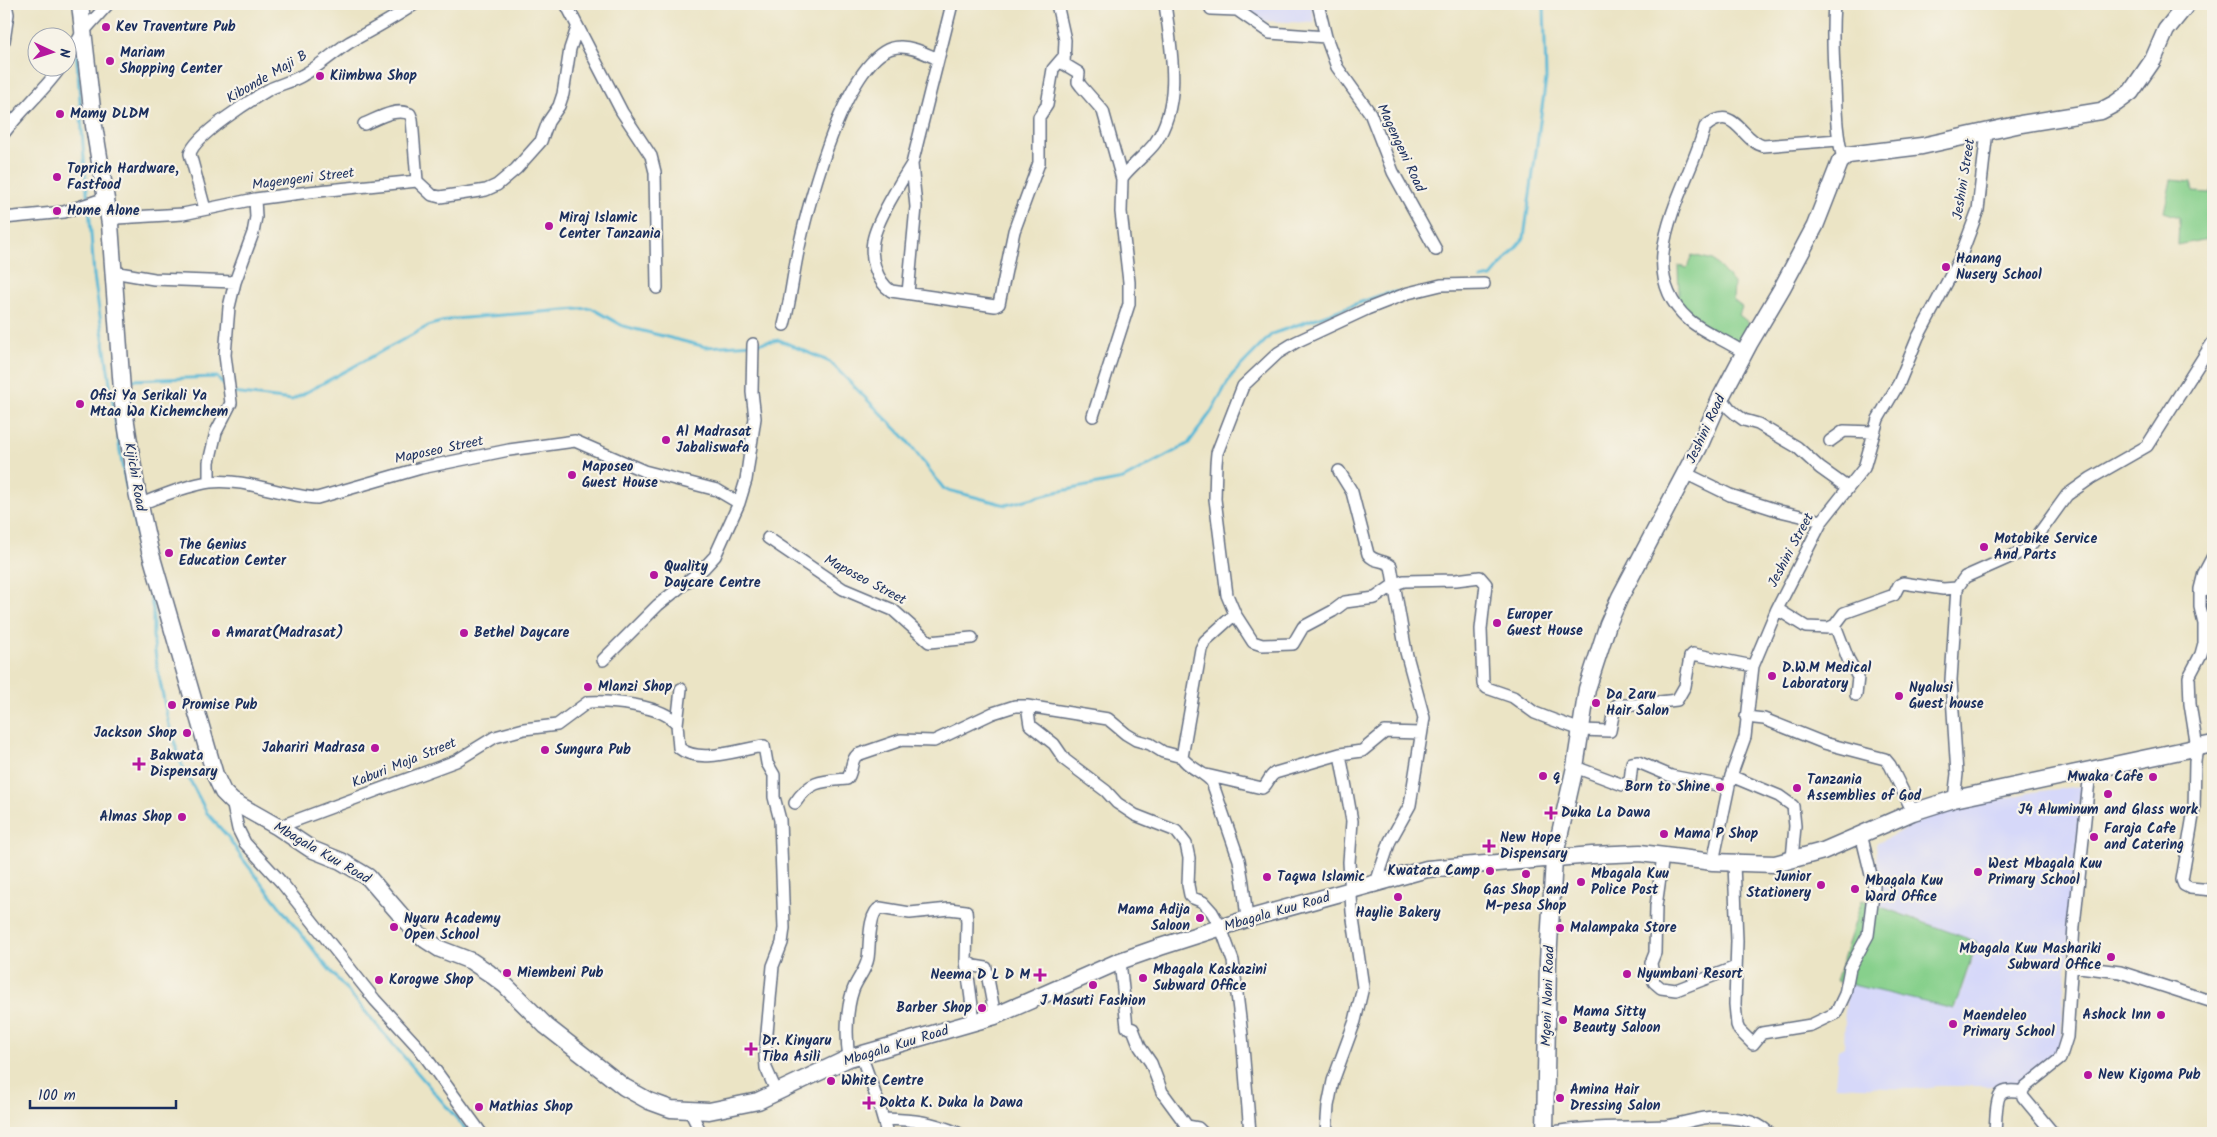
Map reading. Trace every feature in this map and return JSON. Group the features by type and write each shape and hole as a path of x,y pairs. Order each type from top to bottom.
{"street":[{"path":"4,42 8,14 6,4"},
{"name":"Kijichi Road","path":"80,4 94,126 110,224 123,404 140,504 150,551 215,775 223,792 232,801"},
{"path":"78,40 108,4"},
{"name":"Kibonde Maji B","path":"205,209 190,154 191,148 197,142 223,120 256,98 269,90 302,76 349,43 415,4"},
{"path":"566,4 622,112 651,156 654,172 657,288"},
{"path":"908,293 916,207 912,164 952,4"},
{"path":"1057,4 1063,26 1064,64 1079,73 1078,82 1101,107 1122,179 1121,212 1129,282 1129,304 1093,416"},
{"path":"1122,179 1124,174 1133,168 1153,145 1165,122 1171,93 1173,67 1165,4"},
{"name":"Magengeni Road","path":"1318,4 1326,37 1337,67 1370,113 1393,172 1436,250"},
{"path":"1834,4 1832,31 1838,140 1843,158 1848,155 1922,146 2021,124 2081,116 2101,111 2131,92 2153,60 2166,30 2187,4"},
{"path":"1212,9 1237,10 1270,33 1326,37"},
{"path":"364,124 393,112 410,114 417,181 432,195 440,197 486,190 497,185 516,169 541,141 548,122 559,106 563,94 570,49 577,28"},
{"path":"784,325 790,301 798,247 827,146 840,115 862,72 877,56 898,46 938,59"},
{"path":"912,164 898,185 874,235 872,256 877,273 884,285 890,291 995,306 999,304 1014,231 1037,170 1039,117 1047,106 1053,69 1065,55"},
{"path":"4,133 20,111 46,89 53,78"},
{"path":"1744,353 1689,320 1668,292 1662,268 1664,241 1705,127 1716,120 1730,120 1737,123 1756,143 1763,146 1838,140"},
{"name":"Jeshini Street","path":"1713,862 1730,782 1745,737 1753,666 1777,608 1822,521 1864,468 1880,415 1899,383 1918,337 1960,258 1975,221 1987,131"},
{"name":"Jeshini Road","path":"1554,860 1575,767 1588,689 1608,624 1686,473 1721,397 1815,226 1843,158"},
{"name":"Magengeni Street","path":"110,224 118,218 183,214 255,199 417,181"},
{"path":"4,218 64,212 106,198"},
{"path":"209,482 209,462 216,432 231,403 226,377 225,348 229,307 235,282 253,233 256,217 255,199"},
{"path":"113,272 154,279 235,282"},
{"path":"1484,284 1441,286 1408,293 1374,306 1296,342 1278,353 1246,382 1218,453 1214,488 1224,578 1227,595 1235,614 1257,644 1293,644 1303,628 1345,602 1375,598 1395,584 1412,580 1456,580 1478,577 1484,580 1486,584 1481,629 1483,684 1487,688 1513,697 1535,713 1581,730 1610,731 1614,710 1617,705 1634,705 1679,699 1685,686 1691,655 1753,666"},
{"path":"1954,799 1957,774 1951,680 1957,588 1965,577 2028,549 2067,495 2085,481 2147,446 2213,342"},
{"path":"603,660 658,606 704,568 715,556 739,504 746,480 755,418 752,392 753,344"},
{"path":"1721,397 1730,410 1744,420 1758,424 1797,447 1820,468 1848,488"},
{"path":"1830,441 1844,431 1874,432"},
{"name":"Maposeo Street","path":"140,504 209,482 260,487 300,497 318,498 421,468 509,450 575,441 644,471 716,490 739,504"},
{"path":"1339,471 1352,492 1368,554 1373,560 1390,564 1406,652 1423,714 1410,805 1390,841 1376,883"},
{"path":"1686,473 1730,495 1780,511 1822,521"},
{"name":"Maposeo Street","path":"768,538 842,589 893,610 929,642 972,638"},
{"path":"2213,556 2204,573 2200,589 2204,643 2201,654 2189,677 2190,704 2197,748 2194,810 2182,880 2184,885 2190,888 2213,890"},
{"path":"1777,608 1806,627 1829,628 1835,625 1844,613 1894,595 1903,583 1943,589 1957,588"},
{"path":"2200,589 2213,590"},
{"path":"1182,757 1201,649 1205,641 1235,614"},
{"path":"1835,625 1848,659 1858,677 1856,695"},
{"path":"681,689 677,724 678,748 686,752 715,755 764,746 767,763 774,773 774,797 780,820 784,928 782,943 773,966 765,1055 766,1068 777,1093"},
{"name":"Kaburi Moja Street","path":"278,827 456,761 494,737 524,729 557,725 588,702 617,703 650,709 671,717 677,724"},
{"path":"795,803 818,782 846,779 849,776 853,760 857,754 901,740 934,741 993,713 1015,706 1077,712 1108,719 1136,740 1150,744 1163,752 1182,757 1183,760 1206,775 1212,782 1232,838 1243,883 1247,919"},
{"path":"1027,706 1030,725 1054,744 1068,763 1089,777 1117,803 1130,812 1176,831 1186,844 1189,858 1188,886 1190,895 1203,902 1221,928 1233,961 1242,1035 1250,1133"},
{"path":"1746,717 1764,719 1824,743 1885,759 1890,764 1913,812"},
{"path":"1206,775 1262,788 1266,786 1270,776 1275,773 1340,754 1362,751 1385,732 1421,733"},
{"path":"2052,1133 2023,1097 2022,1092 2025,1087 2060,1059 2067,1038 2071,966 2090,771 2213,744"},
{"path":"1326,1133 1328,1106 1333,1081 1355,1021 1363,987 1354,932 1349,862 1352,821 1340,754"},
{"path":"1575,767 1623,785 1630,781 1632,763 1638,762 1671,776 1730,782 1779,796 1792,805 1795,826 1792,860"},
{"name":"Mbagala Kuu Road","path":"232,801 278,827 311,849 341,861 368,877 413,929 426,940 440,949 471,960 489,973 506,986 546,1026 624,1087 671,1108 710,1111 758,1101 855,1057 995,1016 1120,961 1247,919 1427,869 1496,862 1554,860 1602,854 1640,853 1713,862 1775,864 1823,850 1913,812 1954,799 2031,781 2090,771"},
{"path":"232,801 238,829 245,843 282,883 375,1000 419,1048 481,1133"},
{"path":"1734,863 1735,1004 1737,1025 1752,1044 1762,1033 1811,1024 1836,1013 1844,994 1850,968 1868,936 1874,887 1861,834"},
{"path":"1663,856 1656,906 1655,954 1651,963 1654,982 1661,988 1676,990 1736,967"},
{"name":"Mgeni Nani Road","path":"1546,1133 1548,970 1554,860"},
{"path":"887,1133 884,1119 847,1038 853,990 867,962 872,918 876,910 881,908 910,913 964,910 966,912 968,922 966,961 974,1021"},
{"path":"966,961 974,966 986,968 995,1016"},
{"path":"1120,961 1127,1027 1135,1033 1140,1047 1151,1064 1162,1092 1187,1126 1198,1128 1203,1133"},
{"path":"2071,966 2120,972 2213,1002"},
{"path":"1995,1133 1998,1098 2002,1093 2008,1091 2022,1092"},
{"path":"689,1109 701,1133"},
{"path":"1546,1133 1568,1130 1668,1126 1715,1117 1748,1120 1762,1126 1769,1133"},
{"path":"884,1119 908,1118 942,1130 958,1133"}],"shaded area":[{"path":"1235,4 1311,4 1315,23 1263,21"},
{"path":"2081,786 2075,882 2063,998 2061,1046 2056,1056 2046,1065 2014,1086 1938,1086 1912,1089 1835,1086 1838,1050 1844,1047 1844,1020 1848,983 1955,1009 1978,942 1881,906 1876,844 1936,813 2033,792"}],"green space":[{"path":"2171,180 2191,182 2193,192 2211,193 2213,185 2213,240 2208,239 2178,245 2179,217 2164,212"},
{"path":"1692,255 1713,260 1734,283 1733,300 1742,307 1739,315 1753,326 1747,336 1740,340 1728,340 1694,323 1676,298 1679,294 1678,266 1687,268"},
{"path":"1862,900 1977,942 1954,1009 1836,981"}],"waterway":[{"path":"1481,279 1491,277 1524,238 1546,79 1544,4"},
{"path":"78,77 88,200"},
{"path":"89,206 94,276 122,464 153,610 153,636 157,666 168,721 181,763 207,813 228,837 242,858 323,962 469,1133"},
{"path":"233,393 292,400 430,325 453,319 591,308 623,326 706,347 779,340 830,362 905,438 944,489 1006,505 1056,492 1123,479 1188,444 1211,412 1232,375 1272,334 1381,295 1396,292"},
{"path":"131,380 217,377 225,386"}],"place":[{"name":"Kev Traventure Pub","path":"106,27"},
{"name":"Mariam Shopping Center","path":"110,61"},
{"name":"Kiimbwa Shop","path":"320,76"},
{"name":"Mamy DLDM","path":"60,114"},
{"name":"Toprich Hardware, Fastfood","path":"57,177"},
{"name":"Home Alone","path":"57,211"},
{"name":"Miraj Islamic Center Tanzania","path":"549,226"},
{"name":"Hanang Nusery School","path":"1946,267"},
{"name":"Ofisi Ya Serikali Ya Mtaa Wa Kichemchem","path":"80,404"},
{"name":"Al Madrasat Jabaliswafa","path":"666,440"},
{"name":"Maposeo Guest House","path":"572,475"},
{"name":"Motobike Service And Parts","path":"1984,547"},
{"name":"The Genius Education Center","path":"169,553"},
{"name":"Quality Daycare Centre","path":"654,575"},
{"name":"Europer Guest House","path":"1497,623"},
{"name":"Amarat(Madrasat)","path":"216,633"},
{"name":"Bethel Daycare","path":"464,633"},
{"name":"D.W.M Medical Laboratory","path":"1772,676"},
{"name":"Mlanzi Shop","path":"588,687"},
{"name":"Nyalusi Guest house","path":"1899,696"},
{"name":"Da Zaru Hair Salon","path":"1596,703"},
{"name":"Promise Pub","path":"172,705"},
{"name":"Jackson Shop","path":"187,733"},
{"name":"Jahariri Madrasa","path":"375,748"},
{"name":"Sungura Pub","path":"545,750"},
{"name":"Bakwata Dispensary","path":"139,764"},
{"name":"q","path":"1543,776"},
{"name":"Mwaka Cafe","path":"2153,777"},
{"name":"Born to Shine","path":"1720,787"},
{"name":"Tanzania Assemblies of God","path":"1797,788"},
{"name":"J4 Aluminum and Glass work","path":"2108,794"},
{"name":"Duka La Dawa","path":"1551,813"},
{"name":"Almas Shop","path":"182,817"},
{"name":"Mama P Shop","path":"1664,834"},
{"name":"Faraja Cafe and Catering","path":"2094,837"},
{"name":"New Hope Dispensary","path":"1489,846"},
{"name":"Kwatata Camp","path":"1490,871"},
{"name":"West Mbagala Kuu Primary School","path":"1978,872"},
{"name":"Gas Shop and M-pesa Shop","path":"1526,874"},
{"name":"Taqwa Islamic","path":"1267,877"},
{"name":"Mbagala Kuu Police Post","path":"1581,882"},
{"name":"Junior Stationery","path":"1821,885"},
{"name":"Mbagala Kuu Ward Office","path":"1855,889"},
{"name":"Haylie Bakery","path":"1398,897"},
{"name":"Mama Adija Saloon","path":"1200,918"},
{"name":"Nyaru Academy Open School","path":"394,927"},
{"name":"Malampaka Store","path":"1560,928"},
{"name":"Mbagala Kuu Mashariki Subward Office","path":"2111,957"},
{"name":"Miembeni Pub","path":"507,973"},
{"name":"Nyumbani Resort","path":"1627,974"},
{"name":"Neema D L D M","path":"1040,975"},
{"name":"Mbagala Kaskazini Subward Office","path":"1143,978"},
{"name":"Korogwe Shop","path":"379,980"},
{"name":"J Masuti Fashion","path":"1093,985"},
{"name":"Barber Shop","path":"982,1008"},
{"name":"Ashock Inn","path":"2161,1015"},
{"name":"Mama Sitty Beauty Saloon","path":"1563,1020"},
{"name":"Maendeleo Primary School","path":"1953,1024"},
{"name":"Dr. Kinyaru Tiba Asili","path":"751,1049"},
{"name":"New Kigoma Pub","path":"2088,1075"},
{"name":"White Centre","path":"831,1081"},
{"name":"Amina Hair Dressing Salon","path":"1560,1098"},
{"name":"Dokta K. Duka la Dawa","path":"869,1103"},
{"name":"Mathias Shop","path":"479,1107"}]}
